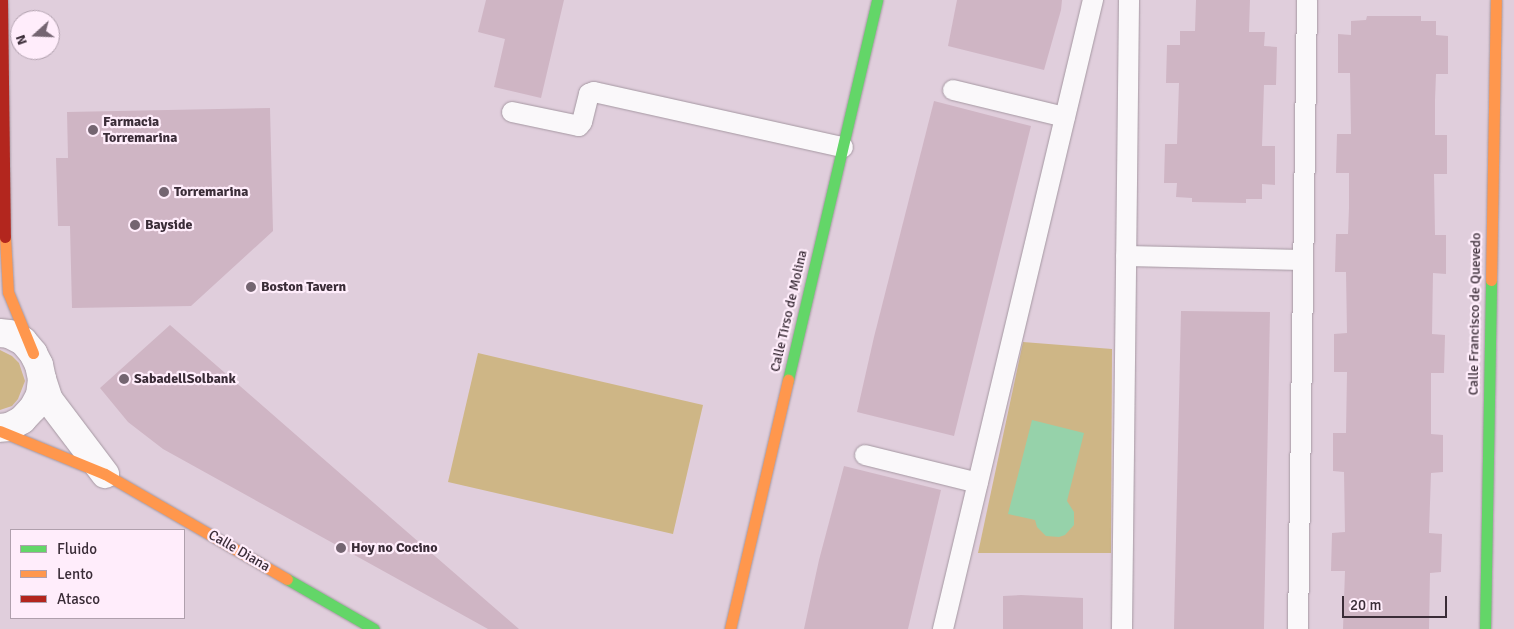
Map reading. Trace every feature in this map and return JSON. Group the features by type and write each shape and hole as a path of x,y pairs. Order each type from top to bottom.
{"street":[{"path":"2,0 4,298 33,353"},
{"name":"Calle Tirso de Molina","path":"730,629 877,0"},
{"name":"Calle Francisco de Quevedo","path":"1485,629 1496,0"},
{"path":"0,333 9,334 23,342 33,353"},
{"name":"Calle Diana","path":"33,353 40,365 42,380 49,400 105,474"},
{"path":"0,430 22,420 33,408 40,395 42,380"},
{"name":"Calle Diana","path":"0,430 105,474 374,629"}],"lane":[{"path":"944,629 1093,0"},
{"path":"1122,629 1129,0"},
{"path":"1298,629 1307,0"},
{"path":"953,90 1065,117"},
{"path":"512,112 579,126 582,122 589,94 594,92 843,147"},
{"path":"1126,256 1303,260"},
{"path":"865,455 978,483"}],"shaded area":[{"path":"1023,342 1112,349 1111,553 978,553"},
{"path":"0,350 12,356 19,363 25,381 18,399 12,406 0,410"},
{"path":"478,353 703,405 673,534 448,482"},
{"path":"1032,420 1084,433 1067,501 1074,512 1074,525 1065,535 1059,537 1046,536 1037,527 1035,520 1008,514"}],"building":[{"path":"486,0 564,0 541,98 494,87 505,39 478,32"},
{"path":"957,0 1062,0 1061,10 1044,70 948,46"},
{"path":"1196,0 1250,0 1249,32 1265,32 1264,46 1277,47 1276,85 1264,85 1262,146 1275,146 1275,185 1262,184 1262,199 1246,199 1246,203 1192,202 1192,198 1176,197 1177,183 1164,183 1165,144 1177,144 1179,83 1166,83 1167,45 1180,45 1180,31 1195,31"},
{"path":"1367,16 1421,16 1421,21 1436,21 1436,35 1448,36 1448,74 1436,74 1435,100 1435,135 1447,135 1447,174 1434,174 1435,235 1446,235 1446,274 1433,273 1432,334 1445,335 1444,373 1431,373 1431,434 1443,435 1443,472 1431,473 1429,533 1442,534 1441,572 1430,573 1429,629 1343,629 1345,571 1331,571 1332,533 1345,532 1344,472 1333,471 1333,433 1346,433 1347,372 1334,372 1334,334 1347,333 1346,272 1335,272 1336,234 1348,234 1349,173 1336,173 1337,134 1351,134 1350,73 1338,73 1338,34 1351,35 1351,21 1366,20"},
{"path":"934,101 1031,126 954,436 857,412 874,337"},
{"name":"Torremarina","path":"270,108 273,231 191,306 72,308 70,226 58,226 56,158 68,158 67,112"},
{"path":"1181,311 1270,312 1264,629 1174,629"},
{"path":"170,325 519,629 488,629 163,449 128,422 100,388"},
{"path":"844,466 941,490 908,629 804,629 819,560"},
{"path":"1003,596 1083,598 1083,629 1003,629"}],"traffic: fast":[{"path":"788,380 877,0"},
{"path":"1485,629 1491,280"},
{"path":"287,579 374,629"}],"traffic: slow":[{"path":"1491,280 1496,0"},
{"path":"5,237 8,292 33,353"},
{"path":"730,629 788,380"},
{"path":"0,431 105,474 287,579"}],"traffic: jam":[{"path":"2,0 5,237"}],"place":[{"name":"Farmacia Torremarina","path":"93,130"},
{"name":"Torremarina","path":"164,192"},
{"name":"Bayside","path":"135,225"},
{"name":"Boston Tavern","path":"251,287"},
{"name":"SabadellSolbank","path":"124,379"},
{"name":"Hoy no Cocino","path":"341,548"}]}
